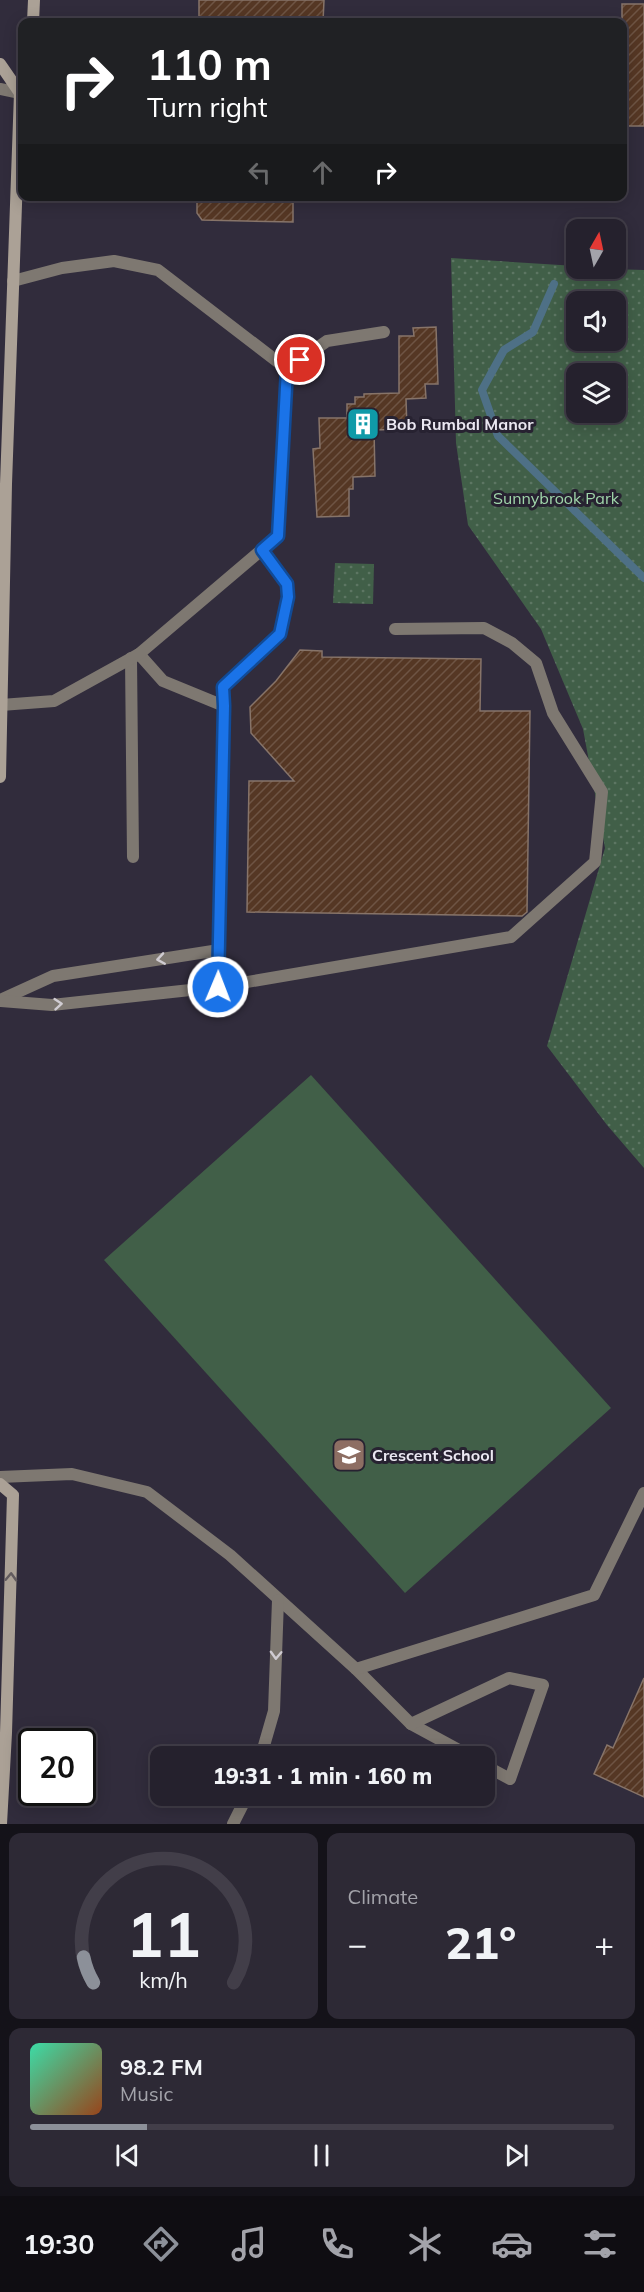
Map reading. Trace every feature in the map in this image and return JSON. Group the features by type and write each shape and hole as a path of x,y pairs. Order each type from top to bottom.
{"main road":[{"path":"33,18 34,0"},
{"path":"0,64 18,85"},
{"path":"0,777 18,160"},
{"path":"0,1484 13,1496 1,1824"}],"street":[{"path":"0,89 18,88"},
{"path":"13,280 62,268 114,261 158,270 287,369"},
{"path":"287,369 327,341 384,332"},
{"path":"1,705 54,701 135,656 278,536 287,369"},
{"path":"218,987 223,687 280,634 288,597 287,584 262,550"},
{"path":"0,1000 52,1005 218,987 511,937 596,862 602,792 553,713 536,663 512,643 484,628 395,628"},
{"path":"135,656 162,681 224,706"},
{"path":"133,857 135,656"},
{"path":"0,1000 53,976 219,950"},
{"path":"0,1477 72,1474 147,1492 230,1554 356,1669 411,1724 452,1746"},
{"path":"356,1669 594,1595 644,1493"},
{"path":"264,1746 274,1711 278,1600"},
{"path":"411,1724 509,1678 543,1685 510,1779 495,1771"},
{"path":"233,1824 242,1806"}],"green space":[{"name":"Sunnybrook Park","path":"451,258 566,265 566,279 626,279 626,269 644,270 644,1168 607,1125 547,1046 605,848 583,729 541,629 468,525 456,443"},
{"path":"335,563 374,564 373,604 333,603"},
{"path":"311,1075 611,1408 405,1593 104,1260"}],"building":[{"path":"199,0 324,0 323,18 199,18"},
{"path":"622,4 644,4 644,126 627,126 627,18 622,18"},
{"path":"197,201 293,201 293,222 202,220 197,213"},
{"name":"Bob Rumbal Manor","path":"436,327 438,384 425,384 426,398 406,399 407,429 374,430 375,476 353,477 353,489 349,489 349,516 317,517 313,449 320,448 319,418 347,418 347,404 355,404 355,397 364,397 364,394 399,393 399,336 414,336 413,328"},
{"path":"300,650 322,651 322,657 481,659 480,711 530,711 527,912 522,916 247,912 249,781 294,781 251,733 250,707 276,681"},
{"path":"644,1678 644,1797 594,1774 607,1745 613,1748"}],"waterway":[{"path":"554,284 533,332 504,350 482,390 498,436 644,578"}],"place":[{"name":"Bob Rumbal Manor","path":"363,424"},
{"name":"Crescent School","path":"349,1455"}],"route":[{"path":"218,987 223,687 280,634 285,617 287,584 262,550 278,536 287,369 300,360"}]}
